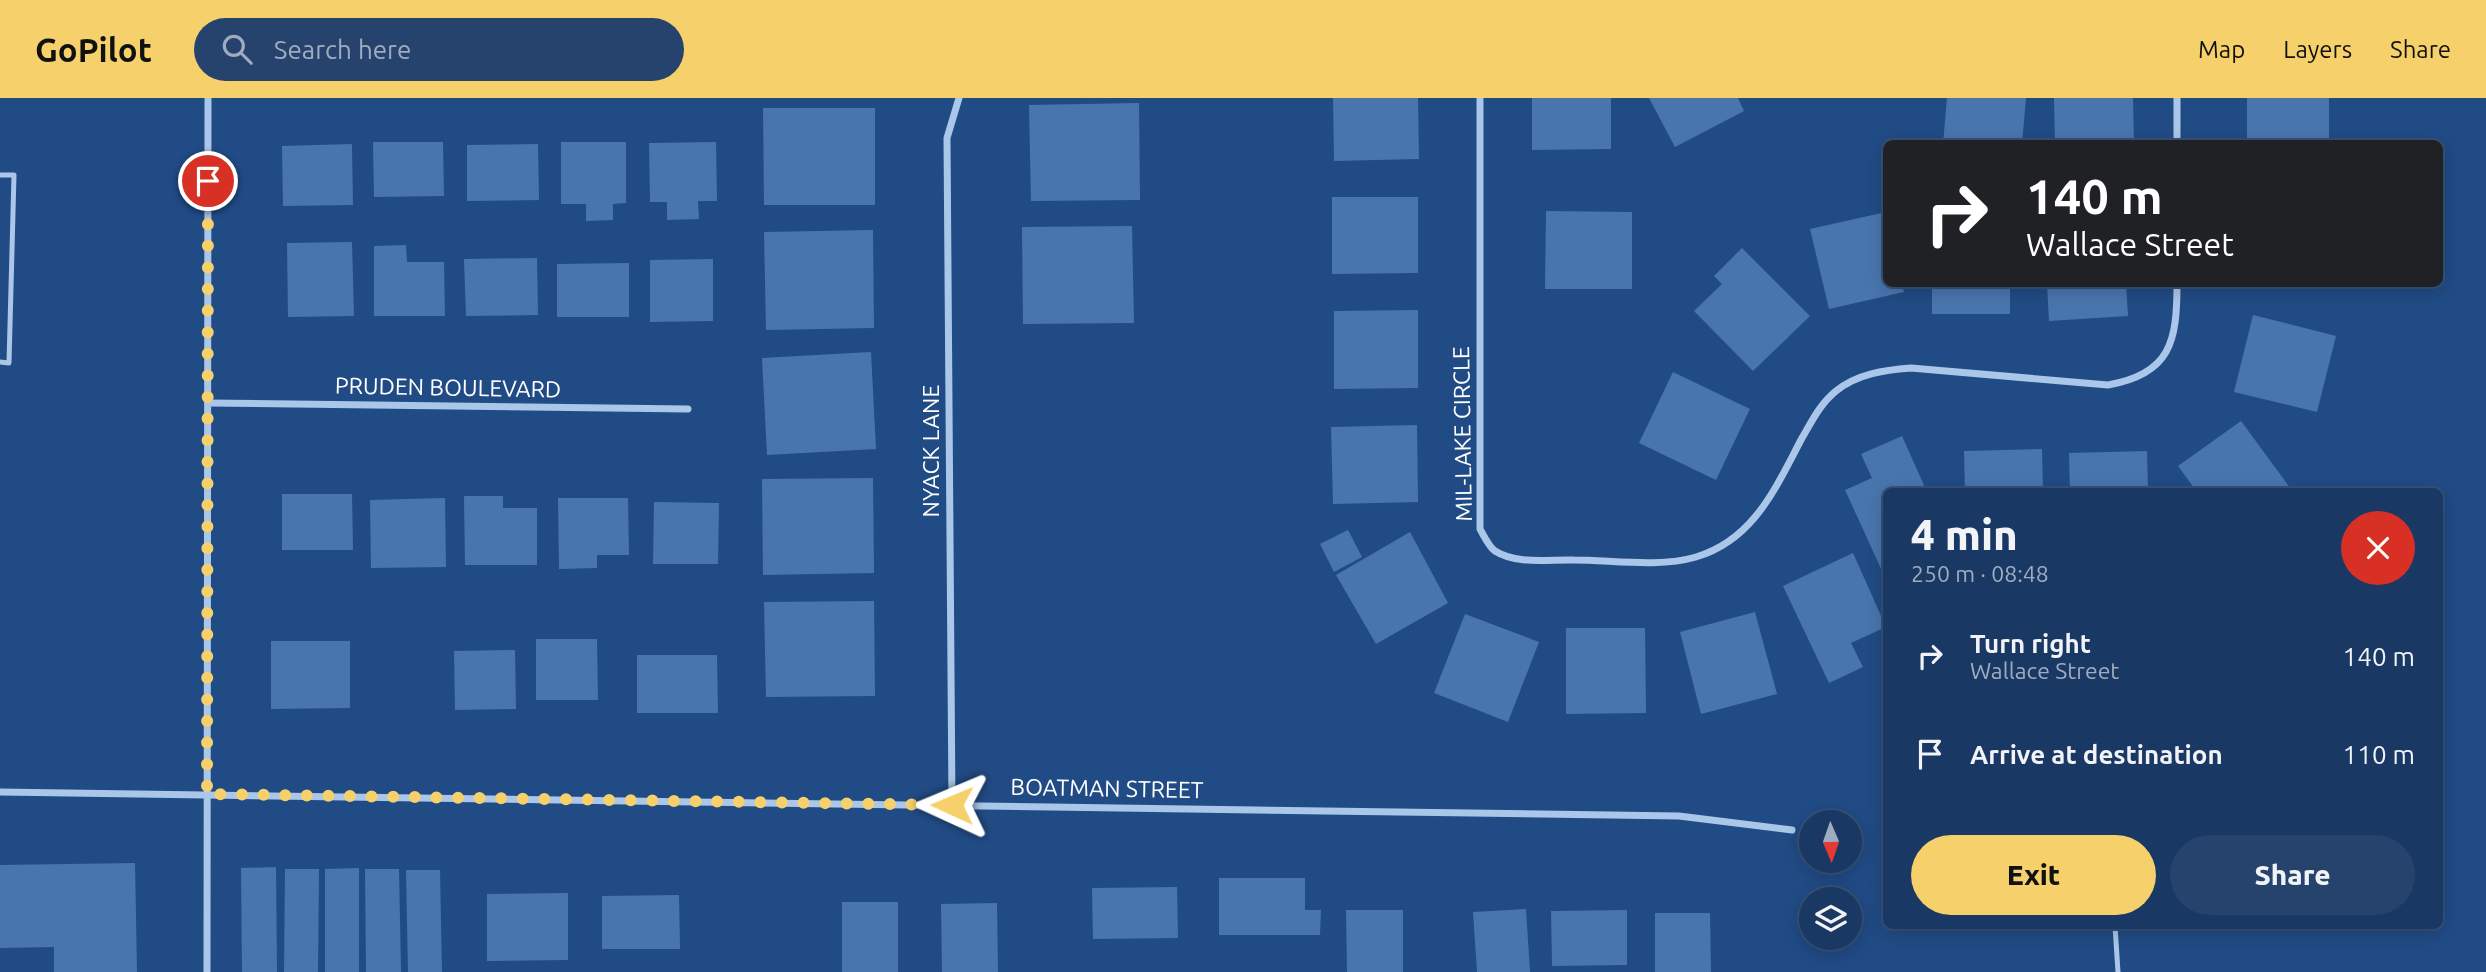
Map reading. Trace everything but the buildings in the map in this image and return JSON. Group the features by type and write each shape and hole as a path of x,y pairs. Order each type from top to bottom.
{"street":[{"path":"207,972 208,98"},
{"name":"NYACK LANE","path":"952,805 947,138 959,98"},
{"name":"MIL-LAKE CIRCLE","path":"1480,98 1480,529 1494,550 1519,559 1669,561 1697,556 1740,535 1759,515 1773,494 1818,408 1837,390 1859,377 1884,370 1910,368 2108,385 2134,380 2156,366 2171,345 2177,319 2177,287"},
{"path":"2177,98 2177,140"},
{"name":"PRUDEN BOULEVARD","path":"208,403 688,409"},
{"name":"BOATMAN STREET","path":"0,792 1679,816 1792,830"}],"lane":[{"path":"0,175 14,175 9,363 0,362"},
{"path":"2115,929 2118,972"}],"route":[{"path":"208,181 207,794 952,805"}]}
